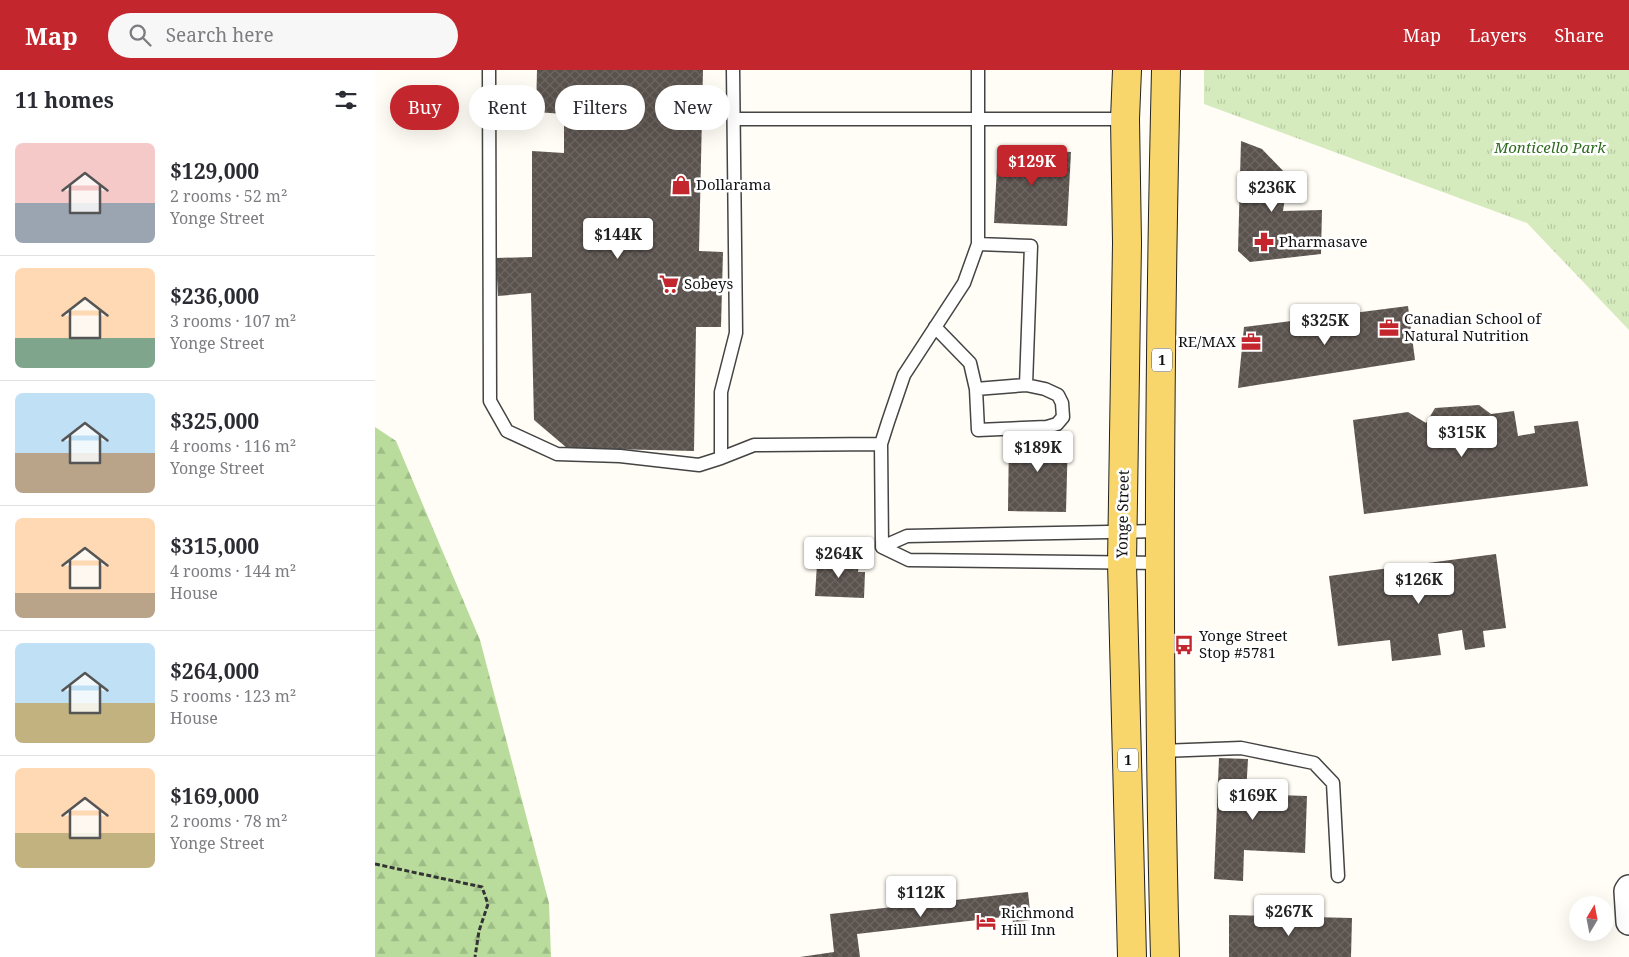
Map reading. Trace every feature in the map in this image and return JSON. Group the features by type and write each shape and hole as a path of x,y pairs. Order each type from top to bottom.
{"main road":[{"name":"Yonge Street","path":"1127,70 1125,119 1127,243 1122,563 1132,957"},
{"name":"1","path":"1161,531 1166,70"},
{"path":"1161,531 1161,751 1165,956"}],"street":[{"path":"1629,888 1627,891 1629,922"}],"lane":[{"path":"489,70 490,401 507,432 557,454 619,456 699,465 754,445 881,444"},
{"path":"721,458 721,392 736,333 733,70"},
{"path":"882,547 881,444 904,375 963,283 977,244 978,70"},
{"path":"734,119 1125,119"},
{"path":"977,244 1031,246 1026,386"},
{"path":"935,327 970,363 976,389 978,430 1047,427 1057,424 1063,417 1062,404 1058,395 1045,389 1026,386 976,389"},
{"path":"882,547 907,536 1161,531"},
{"path":"882,547 909,560 1161,563"},
{"path":"1161,751 1241,748 1314,763 1333,783 1338,876"}],"path":[{"path":"376,864 482,887 489,904 479,931 475,957"}],"green space":[{"name":"Monticello Park","path":"1204,70 1629,70 1629,330 1527,223 1204,104"},
{"path":"375,427 396,441 480,640 549,903 551,957 375,957"}],"building":[{"path":"537,70 703,70 703,85 655,85 655,130 702,130 699,251 723,252 721,327 696,327 694,451 567,448 534,420 531,293 498,296 496,258 532,257 532,151 564,153 564,130 645,130 645,85 555,85 555,113 545,113 545,85 537,85"},
{"path":"1241,141 1262,149 1288,176 1283,211 1322,210 1321,254 1250,262 1238,251"},
{"path":"998,148 1071,152 1067,226 994,223"},
{"path":"1408,306 1415,360 1238,388 1244,327"},
{"path":"1479,405 1491,414 1514,411 1518,436 1535,433 1534,426 1578,421 1588,486 1364,514 1353,420 1408,412 1426,423 1435,408"},
{"path":"1009,435 1068,436 1066,512 1008,511"},
{"path":"823,553 837,553 836,562 859,563 858,572 865,572 864,598 815,596 817,564 822,564"},
{"path":"1496,554 1506,628 1483,631 1485,647 1465,650 1462,630 1438,634 1441,655 1392,661 1390,640 1338,646 1329,576"},
{"path":"1219,758 1248,759 1246,794 1307,796 1305,853 1244,850 1243,881 1214,879"},
{"path":"1028,892 1031,920 1013,923 1012,916 857,934 860,957 800,957 834,952 830,914"},
{"path":"1229,915 1352,918 1351,957 1229,957"}],"place":[{"name":"Dollarama","path":"681,185"},
{"name":"Pharmasave","path":"1264,242"},
{"name":"Sobeys","path":"669,284"},
{"name":"Canadian School of Natural Nutrition","path":"1389,328"},
{"name":"RE/MAX","path":"1251,342"},
{"name":"Yonge Street Stop #5781","path":"1184,645"},
{"name":"Richmond Hill Inn","path":"986,922"}]}
